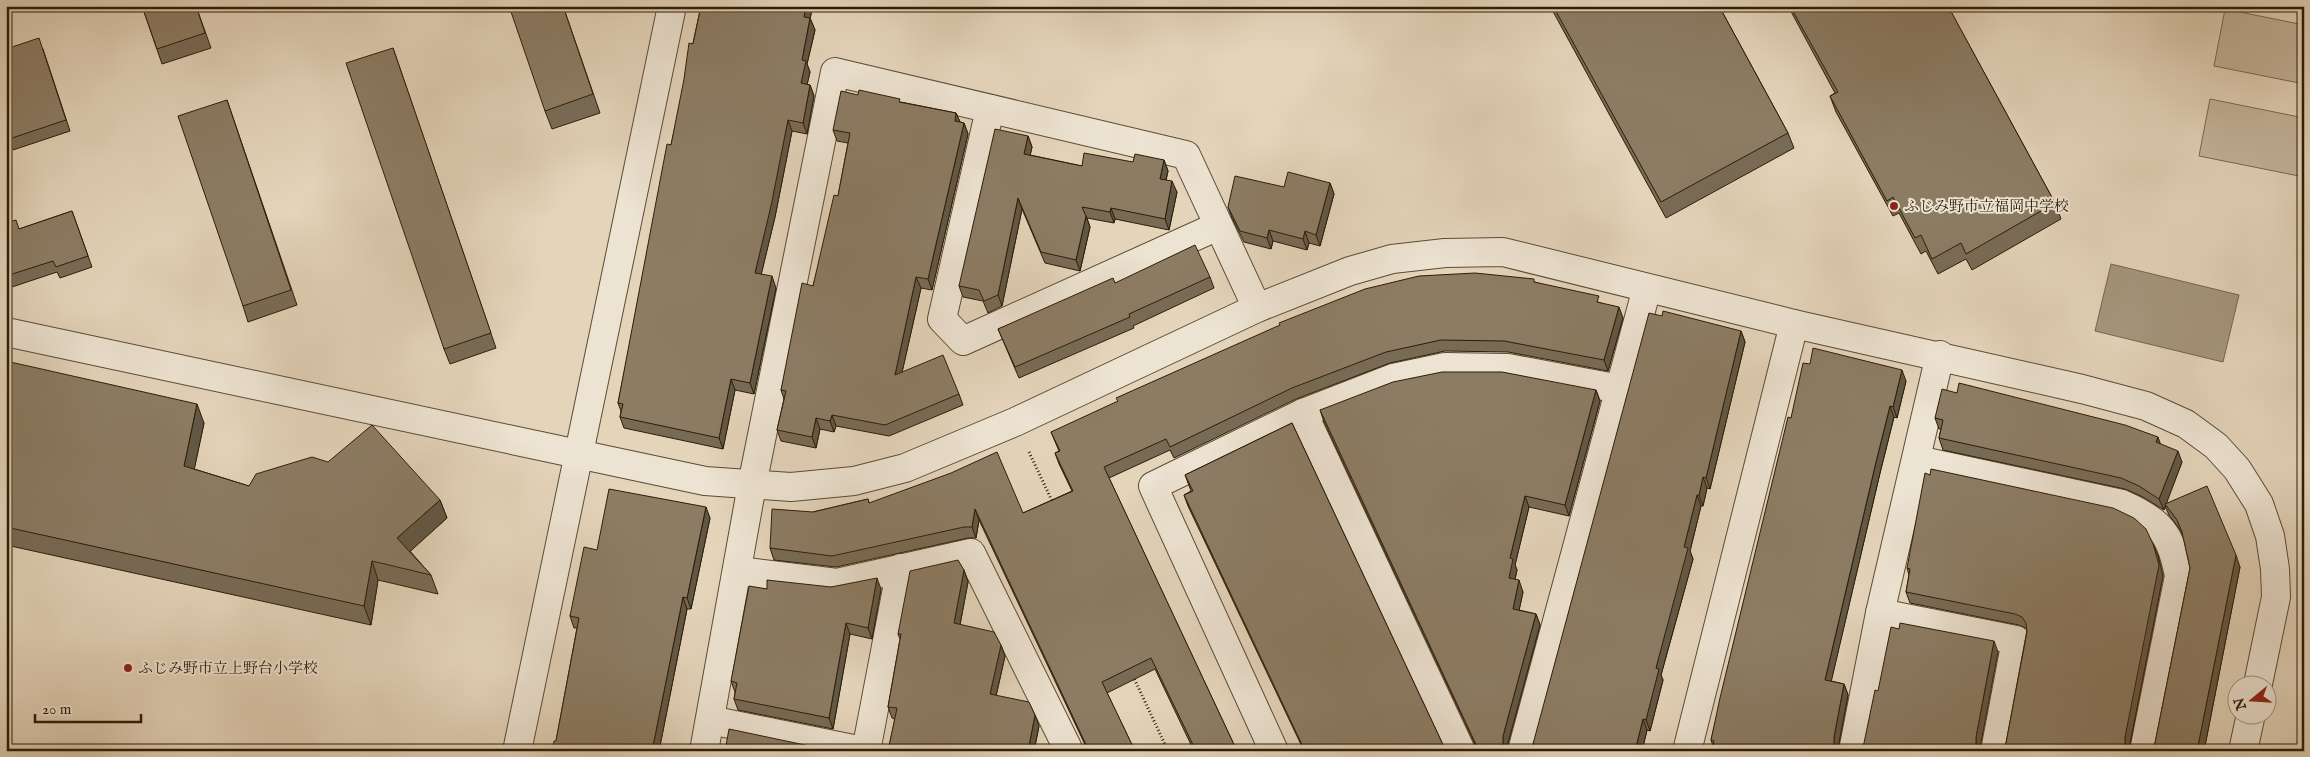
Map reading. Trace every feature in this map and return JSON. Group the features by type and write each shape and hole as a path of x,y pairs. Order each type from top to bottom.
{"street":[{"path":"518,751 672,6"},
{"path":"704,751 752,485 835,72 1186,155 1257,308"},
{"path":"990,108 942,319 963,342 1218,226"},
{"path":"6,332 705,481 791,486 854,481 905,468 1015,422 1257,308 1323,281 1392,259 1445,253 1503,252 1794,324 1940,355 2146,406 2186,424 2216,446 2237,469 2259,504 2270,536 2275,569 2276,596 2260,674"},
{"path":"1522,751 1647,288"},
{"path":"1688,751 1794,324"},
{"path":"1853,751 1880,613 1940,355"},
{"path":"1274,751 1153,486 1303,413 1392,378 1445,368 1508,368 1620,389"},
{"path":"1303,413 1461,751"},
{"path":"1917,460 2122,504 2144,514 2162,530 2174,550 2179,576 2144,751"},
{"path":"738,570 837,583 971,553 1069,751"},
{"path":"710,720 865,751 901,568"},
{"path":"1880,613 2016,640 1995,751"},
{"path":"2243,751 2249,724"}],"path":[{"path":"1015,422 1055,508"},
{"path":"1130,670 1168,751"}],"shaded area":[{"path":"2225,9 2304,25 2304,84 2214,66"},
{"path":"2210,99 2304,118 2304,177 2199,156"},
{"path":"2111,264 2239,295 2223,362 2095,331"}],"building":[{"path":"142,6 196,6 205,33 157,49"},
{"path":"509,6 563,6 593,94 545,111"},
{"path":"701,6 806,6 804,17 810,18 802,60 806,61 801,83 810,85 803,123 788,120 771,206 755,273 772,276 750,383 731,379 719,438 620,417 623,404 618,403 667,144 671,145 689,43 693,44"},
{"path":"1553,6 1719,6 1788,133 1661,202"},
{"path":"1790,6 1948,6 2055,203 1966,254 1961,243 1932,259 1921,235 1915,238 1893,197 1887,201 1830,96 1838,92"},
{"path":"39,38 66,120 9,139 6,131 6,49"},
{"path":"393,48 491,333 444,349 346,63"},
{"path":"859,90 900,99 899,102 956,113 955,121 964,123 928,279 916,277 895,375 943,355 959,394 885,425 832,415 830,421 816,418 812,437 777,430 786,391 781,390 802,283 813,286 834,195 838,196 850,133 833,130 841,91 858,95"},
{"path":"227,100 291,290 243,306 178,116"},
{"path":"995,129 1028,136 1024,154 1082,166 1084,153 1133,162 1135,154 1164,160 1160,179 1172,181 1165,219 1111,208 1110,212 1082,207 1086,216 1076,260 1041,252 1018,198 998,295 984,301 979,290 959,286"},
{"path":"1288,172 1330,183 1316,235 1305,231 1303,239 1269,230 1267,238 1240,231 1228,207 1235,176 1284,187"},
{"path":"72,211 88,256 56,267 53,261 6,276 6,223 16,220 19,229"},
{"path":"1195,245 1210,277 1129,314 1130,317 1015,367 998,329 1113,278 1115,283"},
{"path":"1475,273 1534,279 1534,282 1599,296 1597,302 1619,307 1604,360 1504,341 1441,340 1386,352 1292,388 1170,447 1166,439 1104,467 1237,751 1196,751 1151,658 1102,682 1135,751 1089,751 975,509 972,527 964,527 832,556 770,548 772,509 813,512 868,499 869,503 951,473 997,452 1023,513 1073,491 1055,453 1060,451 1051,432 1118,401 1116,398 1280,325 1279,323 1365,289 1419,276"},
{"path":"1663,311 1741,331 1706,478 1703,477 1699,495 1697,495 1684,547 1688,548 1656,668 1659,669 1646,720 1643,719 1635,751 1529,751 1533,744 1649,313 1662,316"},
{"path":"1813,348 1902,370 1893,407 1890,406 1876,462 1825,680 1844,684 1834,737 1834,745 1838,751 1712,751 1714,741 1711,740 1720,698 1788,417 1791,418 1803,363 1810,364"},
{"path":"6,361 197,404 184,466 249,486 256,474 312,457 328,462 372,425 440,500 397,538 431,575 372,561 364,606 6,527"},
{"path":"1442,372 1502,372 1596,390 1565,505 1525,496 1510,558 1513,559 1509,578 1519,580 1513,609 1536,614 1503,736 1503,744 1507,751 1479,751 1320,410 1393,382"},
{"path":"1959,383 2125,425 2158,437 2156,442 2178,451 2159,499 2139,486 2121,478 1939,438 1943,420 1935,418 1942,389 1957,393"},
{"path":"1292,423 1445,749 1442,751 1305,751 1184,495 1193,491 1185,475"},
{"path":"1931,469 2113,508 2134,518 2146,529 2159,565 2125,737 2125,745 2129,751 2002,751 2006,743 2027,632 2026,623 2022,617 2015,614 1906,592 1910,569 1907,568 1925,473 1930,475"},
{"path":"2207,486 2236,555 2197,751 2151,751 2155,743 2190,568 2182,532 2177,520 2165,504"},
{"path":"609,489 706,507 687,598 683,597 652,751 552,751 554,741 556,741 579,618 570,616 584,547 597,550"},
{"path":"958,560 964,570 954,623 994,632 1001,645 990,694 1029,702 1035,715 1028,751 888,751 897,708 888,707 901,634 898,634 910,571"},
{"path":"877,578 868,628 846,623 829,718 734,699 737,683 731,681 749,586 767,589 767,580 831,587"},
{"path":"1900,623 1994,641 1976,737 1976,745 1980,751 1860,751 1864,743 1875,690 1878,691 1891,627 1899,629"},
{"path":"729,729 824,749 823,751 725,751"}],"place":[{"name":"ふじみ野市立福岡中学校","path":"1894,206"},
{"name":"ふじみ野市立上野台小学校","path":"128,668"}]}
